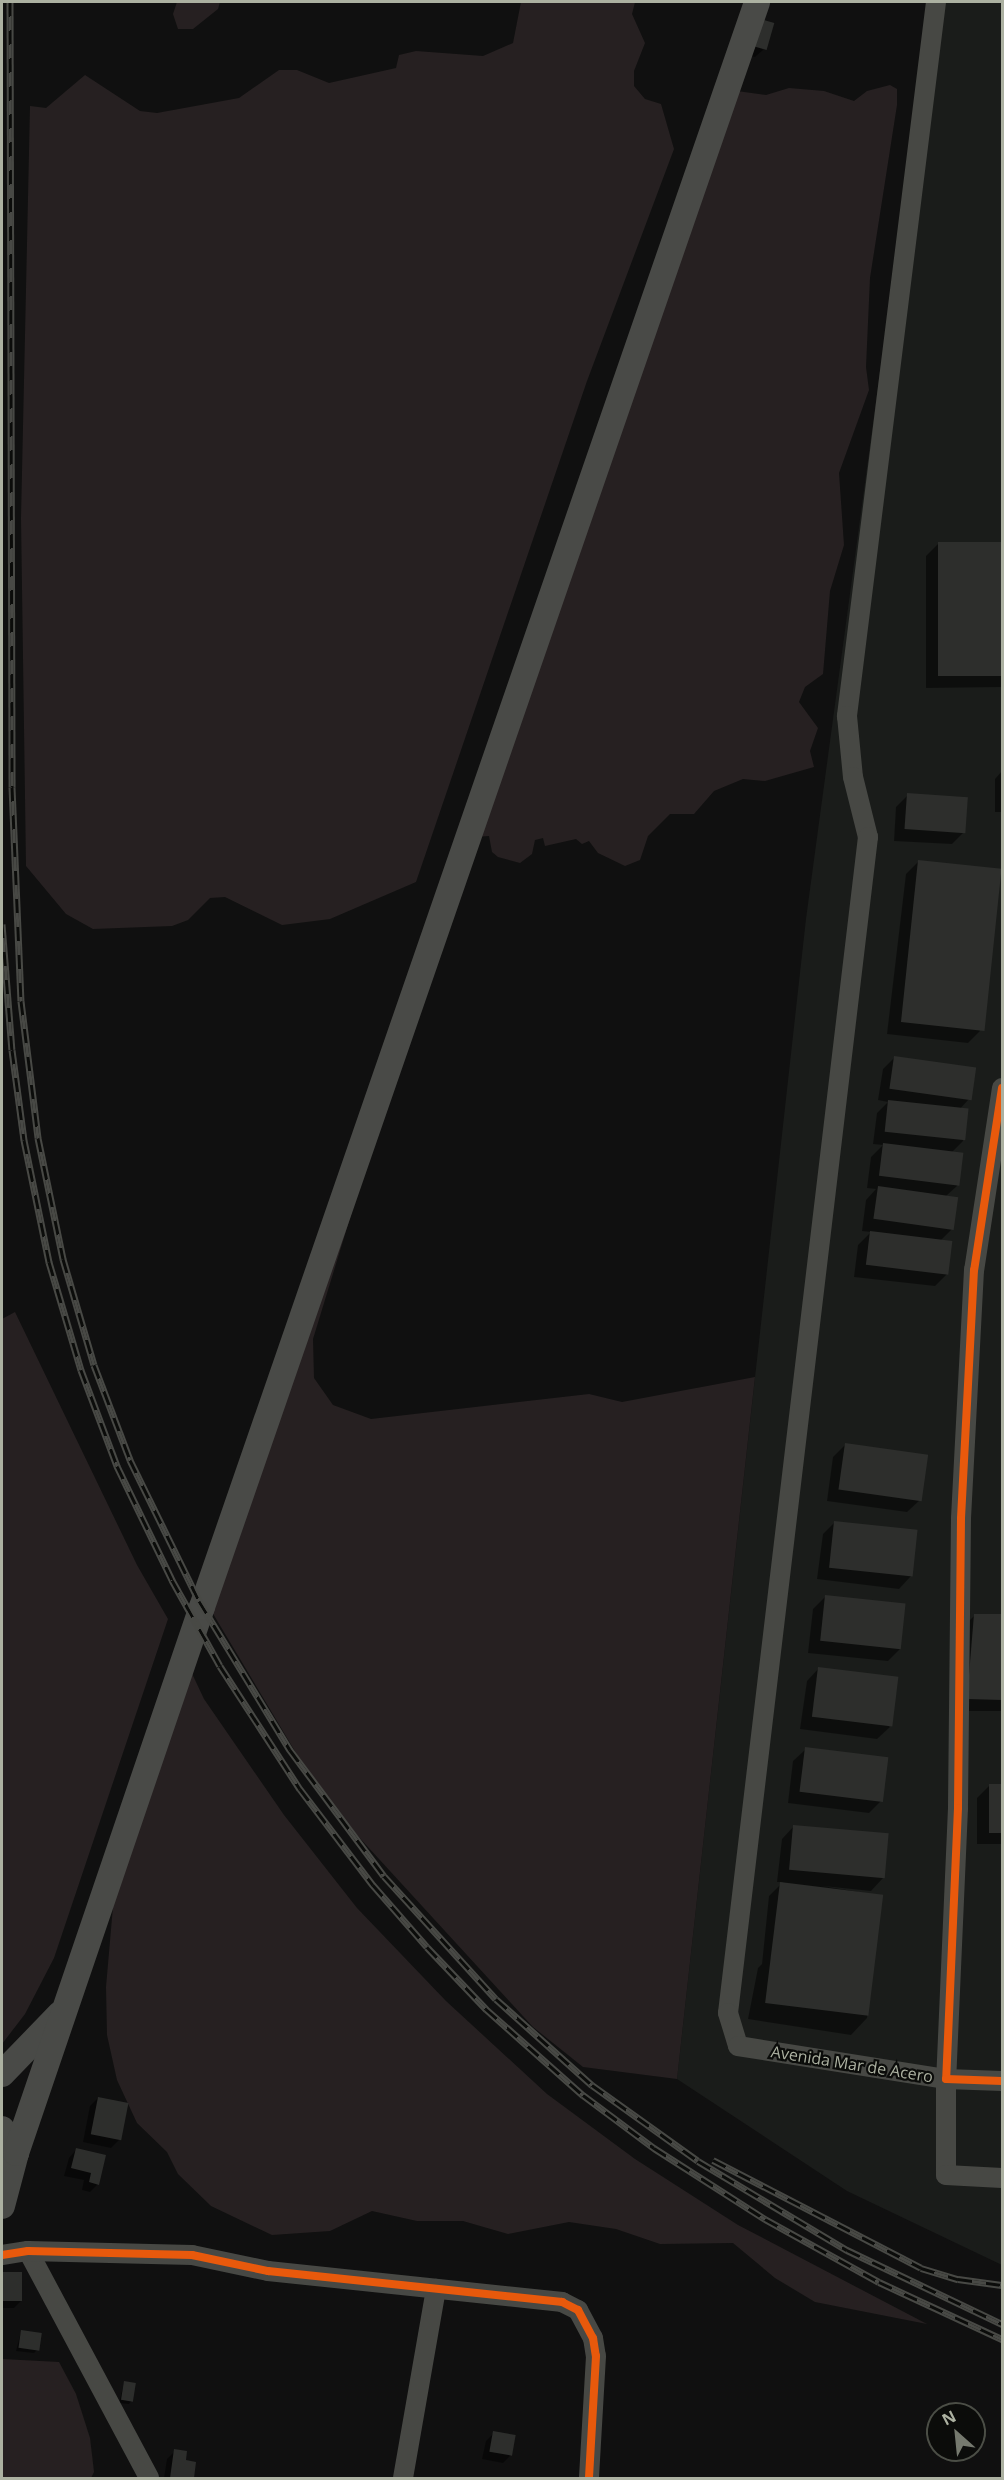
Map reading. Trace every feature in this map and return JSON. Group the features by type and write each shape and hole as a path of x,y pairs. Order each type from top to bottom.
{"main road":[{"path":"2,2207 16,2153 757,2"},
{"path":"2,2074 15,2064 68,2004"},
{"path":"2,2130 16,2153"}],"street":[{"name":"Avenida Mar de Acero","path":"936,2 847,716 853,777 868,837 728,2013 738,2046 946,2079 1002,2081"},
{"path":"1002,1088 974,1269 961,1519 958,1808 946,2079 946,2175 1002,2178"},
{"path":"2,2255 28,2251 192,2255 268,2271 539,2298 578,2310 593,2338 596,2356 589,2478"},
{"path":"28,2251 149,2478"},
{"path":"403,2478 436,2289"}],"shaded area":[{"path":"177,2 220,2 218,9 193,29 178,29 173,14"},
{"path":"521,2 635,2 632,14 645,43 634,71 634,86 645,99 661,104 674,149 587,381 416,882 330,919 282,925 225,897 210,898 188,920 172,926 93,929 66,914 26,866 21,518 30,106 46,108 85,75 140,111 157,113 239,98 279,70 297,70 329,83 396,68 399,55 416,51 483,56 513,43"},
{"path":"930,2 1002,2 1002,2265 847,2191 677,2079 806,919"},
{"path":"890,85 897,89 897,105 870,278 866,367 869,390 839,473 844,545 830,591 823,674 805,687 799,702 818,728 810,751 814,767 765,781 743,779 714,791 694,814 670,814 648,836 640,860 625,866 598,853 589,841 582,844 576,839 545,846 543,838 535,840 532,854 520,863 498,857 492,852 489,836 475,837 737,91 766,95 789,88 824,91 854,101 867,91"},
{"path":"373,1143 313,1339 314,1378 333,1405 371,1419 589,1394 622,1402 755,1377 677,2079 583,2067 533,2027 346,1823 302,1763 209,1607"},
{"path":"15,1312 137,1565 168,1619 54,1958 25,2014 2,2044 2,1319"},
{"path":"188,1665 204,1699 284,1815 357,1908 446,2001 547,2094 635,2159 738,2225 927,2324 815,2302 775,2278 733,2243 660,2244 616,2229 569,2222 508,2234 463,2221 417,2221 372,2211 330,2231 272,2235 211,2206 178,2174 167,2152 137,2123 117,2080 107,2035 106,1987 114,1895"},
{"path":"2,2359 59,2362 76,2394 90,2438 94,2472 91,2478 2,2478"}],"building":[{"path":"757,18 774,23 767,50 749,45"},
{"path":"938,542 1002,542 1002,676 938,676"},
{"path":"907,793 968,797 965,833 904,829"},
{"path":"918,860 1002,869 985,1031 901,1022"},
{"path":"894,1056 976,1068 972,1100 889,1089"},
{"path":"888,1100 969,1108 965,1140 885,1132"},
{"path":"883,1143 963,1153 959,1186 879,1176"},
{"path":"878,1186 958,1197 954,1230 873,1219"},
{"path":"870,1231 952,1241 948,1275 866,1265"},
{"path":"845,1443 928,1455 922,1501 838,1490"},
{"path":"834,1521 918,1530 913,1577 829,1568"},
{"path":"825,1595 906,1603 901,1649 820,1641"},
{"path":"974,1614 1002,1614 1002,1700 967,1699"},
{"path":"818,1667 898,1677 892,1726 812,1717"},
{"path":"805,1747 888,1757 883,1802 800,1792"},
{"path":"989,1784 1002,1784 1002,1833 989,1833"},
{"path":"793,1825 889,1833 885,1878 789,1870"},
{"path":"780,1882 883,1895 868,2016 765,2003"},
{"path":"98,2097 128,2103 121,2140 91,2134"},
{"path":"76,2148 106,2155 99,2185 89,2182 91,2173 71,2168"},
{"path":"2,2272 22,2272 22,2301 2,2301"},
{"path":"21,2330 42,2333 39,2351 18,2348"},
{"path":"124,2381 136,2383 133,2402 121,2400"},
{"path":"493,2431 516,2435 512,2456 489,2452"},
{"path":"174,2449 187,2451 186,2460 196,2462 194,2478 170,2478"}],"railway":[{"path":"10,2 12,787 21,1001 38,1138 63,1259 94,1365 130,1460 199,1601 290,1750 384,1876 496,1999 592,2085 698,2161 847,2250 1002,2324"},
{"path":"2,924 12,1050 24,1140 49,1262 81,1370 117,1466 172,1580 220,1666 300,1789 373,1885 427,1947 486,2009 583,2095 654,2148 765,2219 879,2282 1002,2339"},
{"path":"713,2160 921,2268 958,2279 1002,2285"}],"cycle path":[{"path":"1002,1088 974,1270 961,1519 958,1808 946,2079 1002,2081"},
{"path":"2,2255 28,2251 192,2255 268,2271 562,2302 578,2310 593,2338 596,2356 589,2478"}]}
